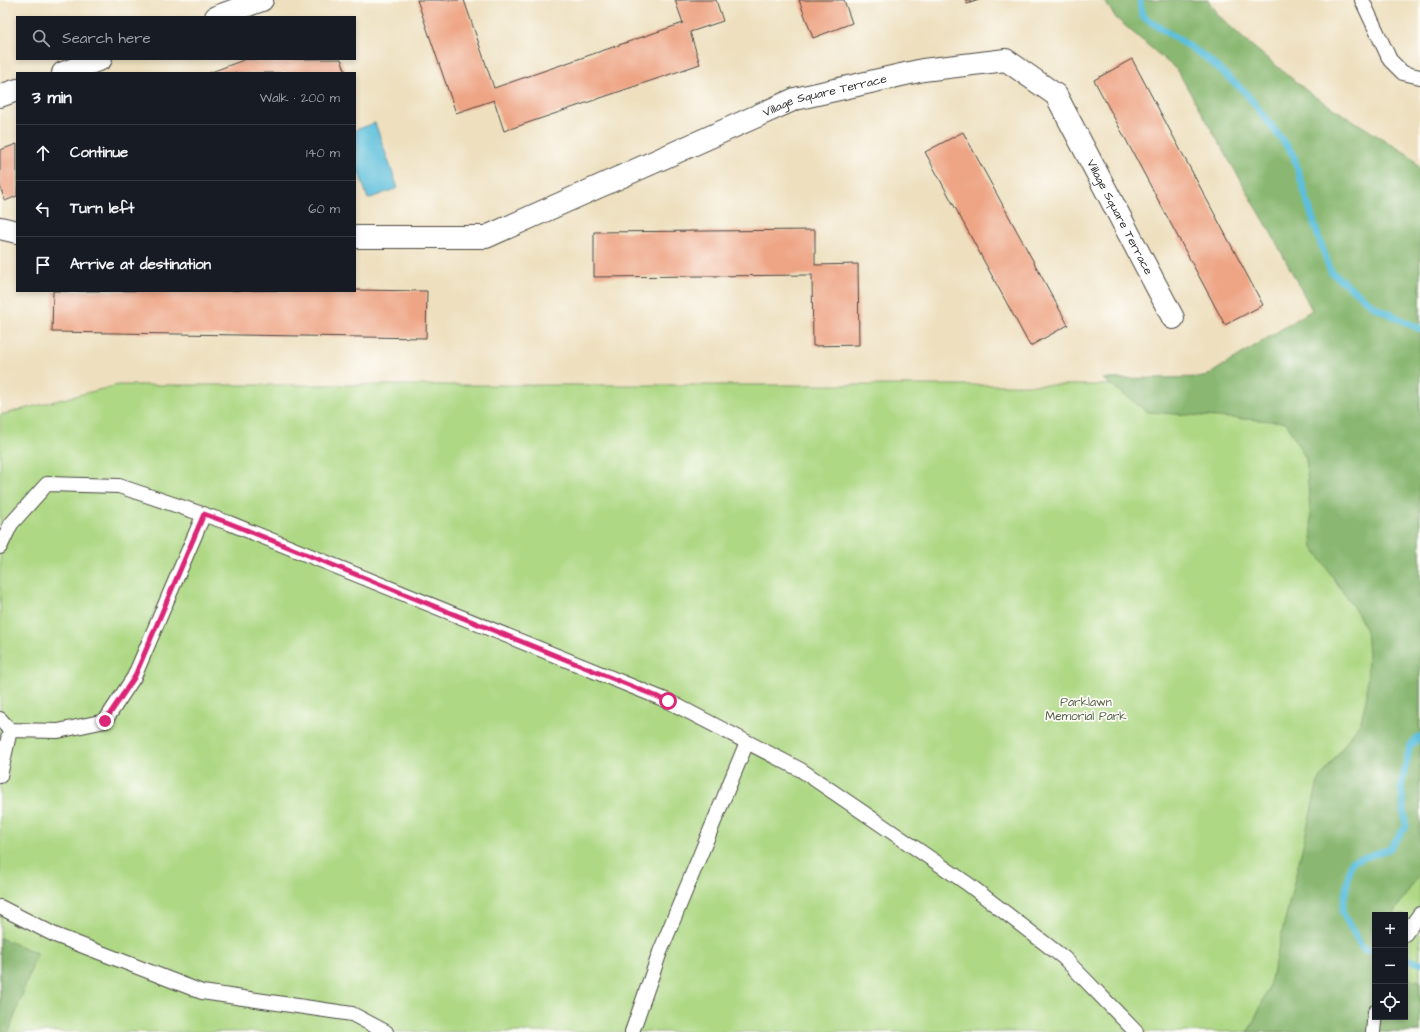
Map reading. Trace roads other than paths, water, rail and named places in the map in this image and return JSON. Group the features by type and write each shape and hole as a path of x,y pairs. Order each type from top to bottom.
{"street":[{"path":"219,16 262,0"},
{"path":"67,72 99,60"},
{"name":"Village Square Terrace","path":"356,237 486,237 795,99 923,70 1006,60 1056,95 1173,318"},
{"path":"0,96 16,90"},
{"path":"0,228 16,232"}],"lane":[{"path":"1362,0 1390,60 1403,73 1420,77"},
{"path":"0,547 11,524 47,484 119,486 244,529 668,701 800,770 968,884 1064,958 1136,1032"},
{"path":"0,776 5,724 58,731 105,721 134,678 204,514"},
{"path":"632,1032 660,952 747,742"},
{"path":"0,906 55,935 202,992 352,1014 386,1032"},
{"path":"1408,930 1420,914"},
{"path":"1373,1032 1374,1020"}],"water":[{"path":"375,123 398,188 368,199 356,167 356,130"}],"waterway":[{"path":"1140,0 1142,16 1204,56 1245,92 1293,154 1317,233 1331,272 1375,307 1420,329"},
{"path":"1372,951 1363,949 1342,912 1351,862 1389,849 1406,827 1401,787 1410,746 1420,736"},
{"path":"1408,960 1420,963"}],"park label":[{"name":"Parklawn Memorial Park","path":"1086,709"}]}
